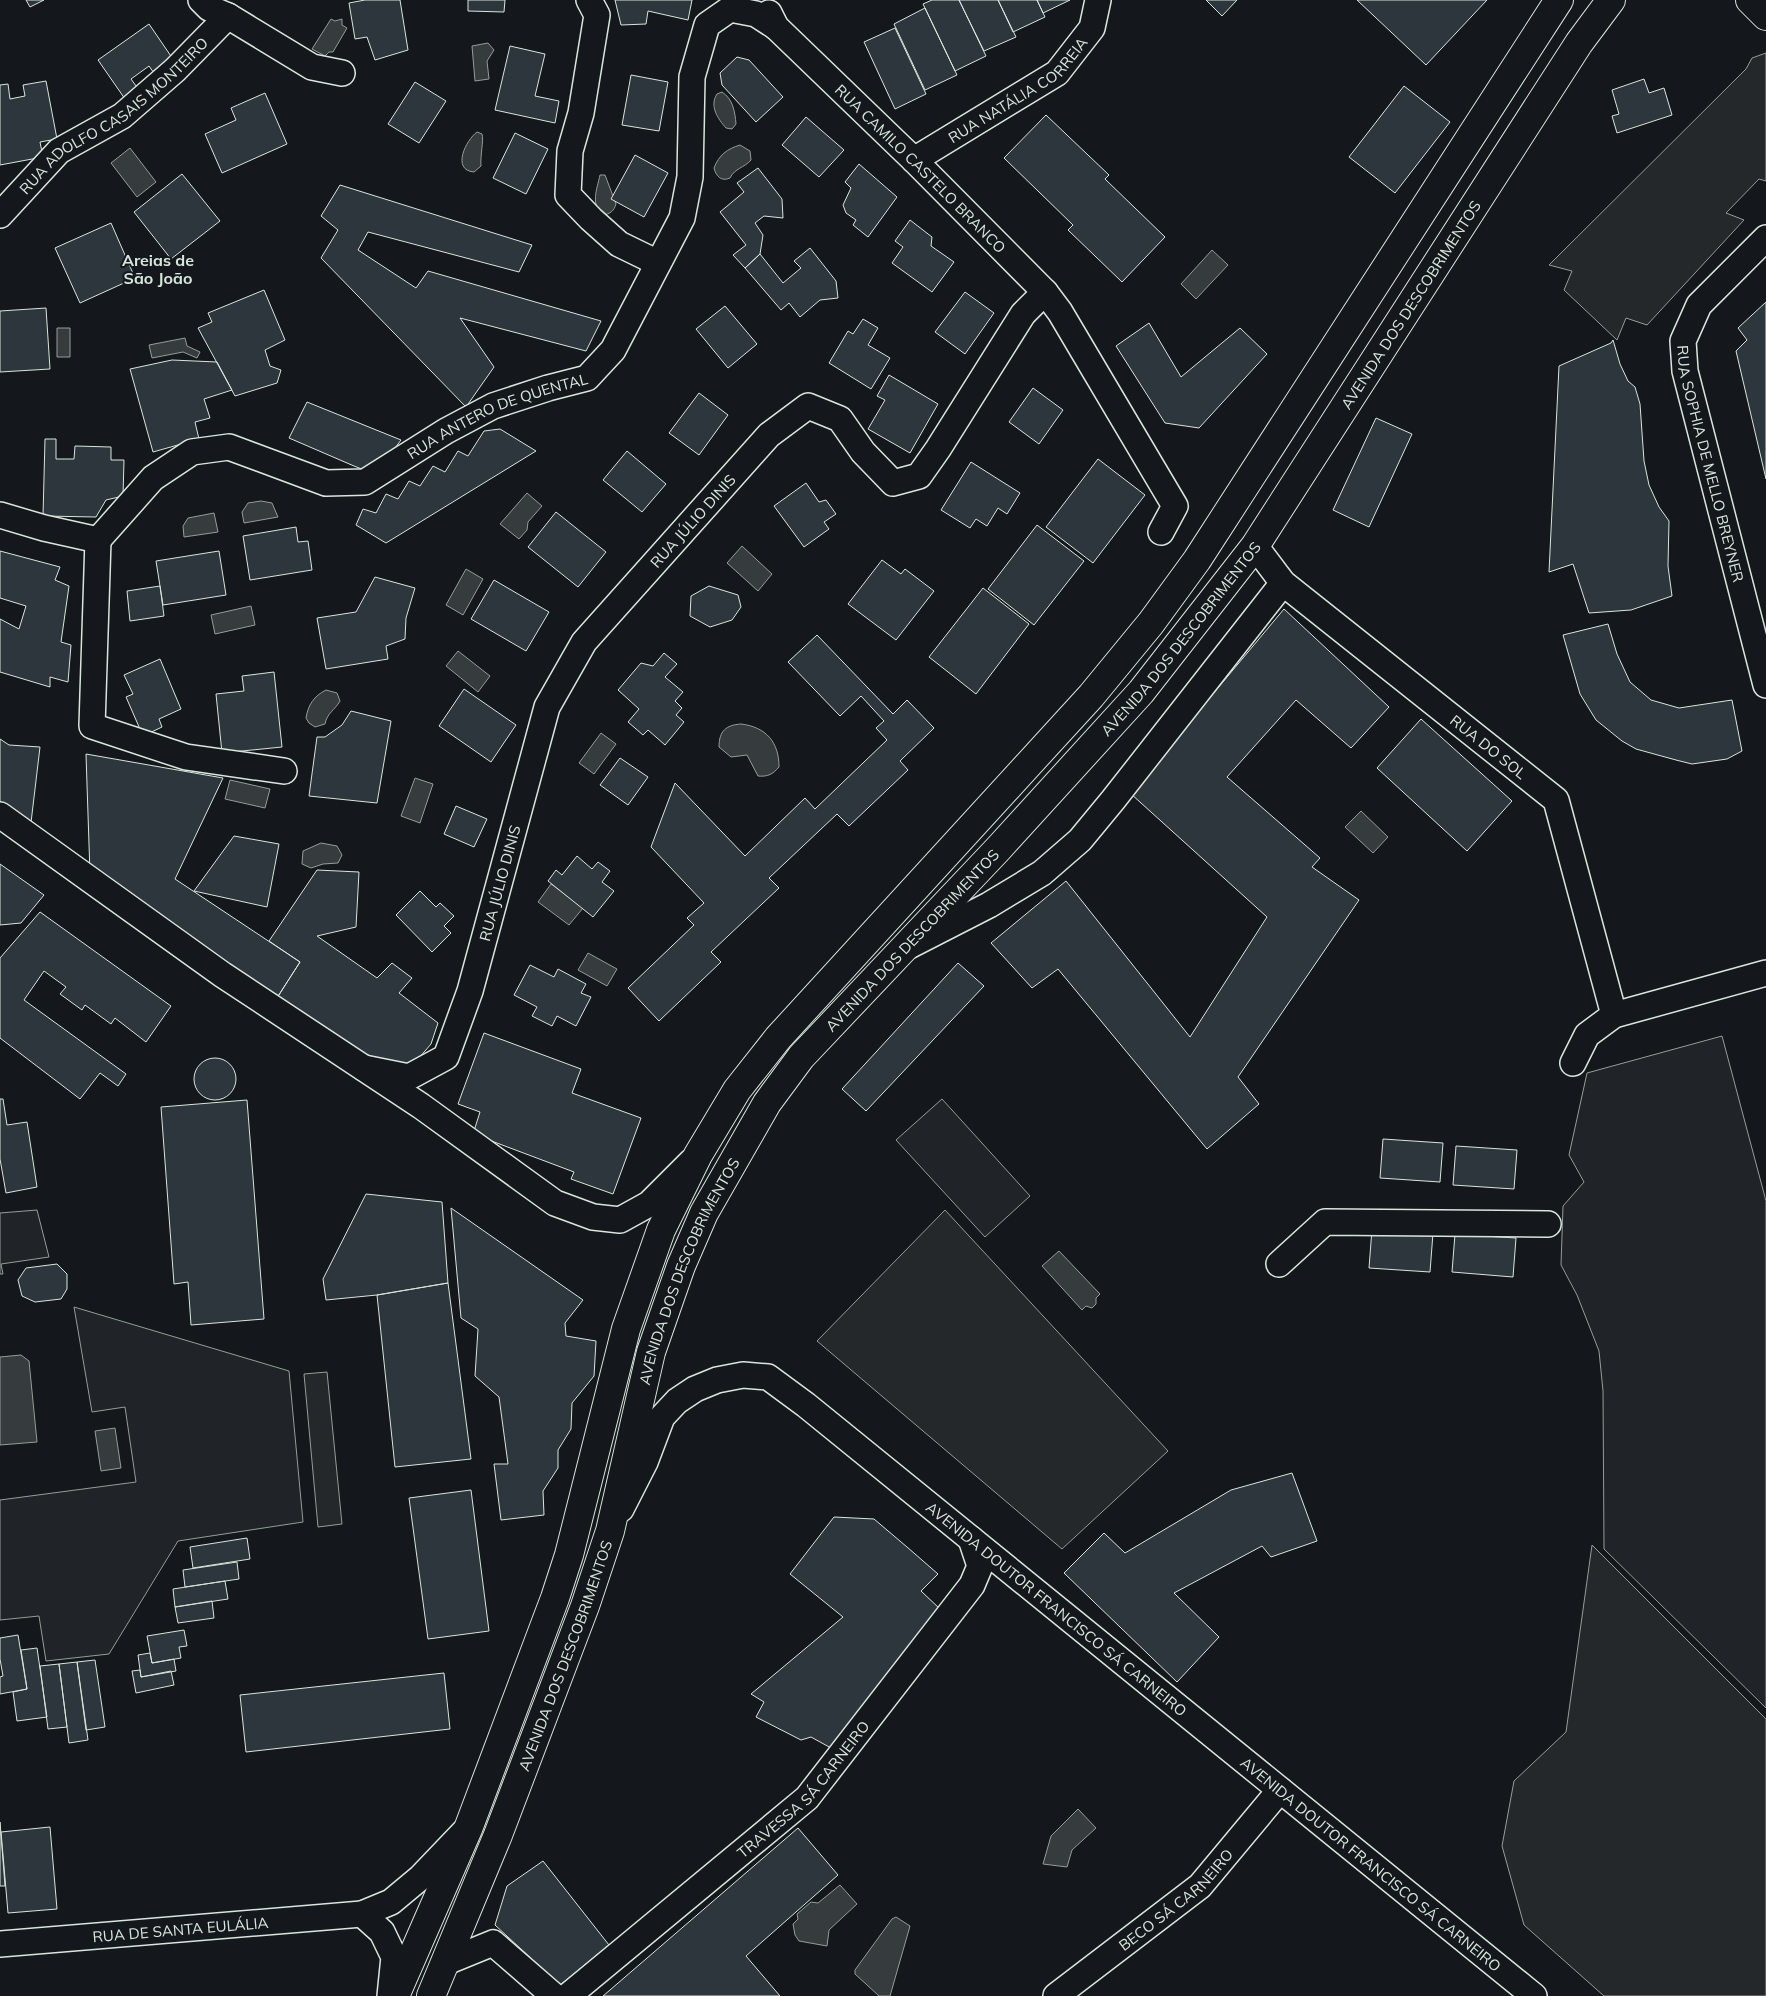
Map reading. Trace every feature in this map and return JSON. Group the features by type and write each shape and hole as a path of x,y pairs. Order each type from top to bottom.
{"main road":[{"name":"AVENIDA DOS DESCOBRIMENTOS","path":"395,1996 468,1829 555,1598 569,1555 626,1329 661,1230 698,1155 737,1090 778,1038 1092,696 1157,615 1197,560 1559,0"},
{"name":"AVENIDA DOS DESCOBRIMENTOS","path":"431,1996 498,1835 585,1606 610,1531 651,1352 681,1266 704,1213 767,1102 801,1057 903,950 1141,692 1255,546 1574,51 1612,0"},
{"path":"1750,0 1766,16"}],"street":[{"path":"201,0 209,8 228,16 312,67 342,72"},
{"path":"589,0 597,15 581,113 570,151 568,195 619,244 658,263"},
{"name":"RUA ANTERO DE QUENTAL","path":"98,540 153,478 192,452 229,447 326,483 365,482 446,431 493,406 548,388 588,378 613,350 682,218 690,177 692,77 714,0"},
{"name":"RUA CAMILO CASTELO BRANCO","path":"763,0 776,27 914,160 1045,292 1060,312 1175,506 1162,532"},
{"name":"RUA NATÁLIA CORREIA","path":"914,160 1057,73 1092,28 1098,0"},
{"path":"707,25 730,9 756,14 776,27"},
{"name":"RUA ADOLFO CASAIS MONTEIRO","path":"0,215 60,151 122,116 175,70 228,16"},
{"name":"RUA SOPHIA DE MELLO BREYNER","path":"1766,238 1699,305 1683,341 1687,379 1766,685"},
{"name":"RUA JÚLIO DINIS","path":"364,1068 409,1077 446,1057 470,991 547,708 584,642 769,435 808,406 840,418 863,452 893,483 919,476 1023,314 1045,292"},
{"path":"0,515 44,528 98,540 92,726 186,757 284,771"},
{"name":"RUA DO SOL","path":"1255,546 1283,582 1556,800 1614,1015"},
{"path":"903,950 989,905 1042,873 1080,840 1114,800 1283,582"},
{"path":"0,815 223,975 421,1106 555,1202 593,1217 620,1220 649,1204 698,1155"},
{"path":"1573,1063 1587,1035 1614,1015 1766,973"},
{"path":"1279,1264 1325,1222 1548,1224"},
{"name":"AVENIDA DOUTOR FRANCISCO SÁ CARNEIRO","path":"610,1531 645,1462 662,1417 678,1401 695,1389 717,1380 743,1375 768,1377 806,1405 1534,1996"},
{"name":"TRAVESSA SÁ CARNEIRO","path":"568,1996 807,1798 972,1585 980,1566 971,1539"},
{"name":"BECO SÁ CARNEIRO","path":"1056,1996 1200,1886 1280,1790"},
{"name":"RUA DE SANTA EULÁLIA","path":"0,1944 362,1914 390,1902 406,1890 468,1829"},
{"path":"362,1914 382,1932 394,1956 390,1996"},
{"path":"444,1963 493,1943 554,1996"}],"shaded area":[{"path":"331,19 335,21 342,19 342,25 347,28 333,52 329,52 325,56 312,49"},
{"path":"488,43 494,50 487,61 489,79 475,81 472,46"},
{"path":"1766,53 1766,181 1759,179 1726,213 1744,220 1647,325 1626,318 1617,340 1564,290 1572,271 1549,265 1746,69 1752,58"},
{"path":"722,92 729,98 734,110 736,124 732,129 726,128 714,108 717,94"},
{"path":"477,132 482,134 481,166 474,172 467,170 463,166 462,161 465,148"},
{"path":"740,145 750,151 751,160 734,172 730,178 719,178 714,168 718,159 731,148"},
{"path":"130,148 156,182 137,197 111,163"},
{"path":"600,175 605,175 616,204 611,212 603,215 599,211 596,202 596,191"},
{"path":"1212,250 1228,265 1196,299 1181,284"},
{"path":"57,328 70,328 70,357 57,357"},
{"path":"185,338 187,346 200,352 197,358 183,352 152,358 149,345"},
{"path":"527,493 542,506 528,522 527,530 519,539 500,524"},
{"path":"261,501 272,503 278,517 244,523 242,512 248,503"},
{"path":"214,513 218,532 184,537 183,526 188,518"},
{"path":"742,546 772,574 758,591 727,563"},
{"path":"466,569 483,579 463,615 446,605"},
{"path":"251,606 255,625 215,634 211,615"},
{"path":"458,651 490,676 478,692 446,666"},
{"path":"326,690 337,693 340,701 327,717 325,724 315,727 306,718 307,713 315,698"},
{"path":"741,724 764,732 774,743 777,750 779,767 772,773 758,776 747,755 731,757 719,747 720,737 724,730 727,727"},
{"path":"601,733 616,744 594,774 579,763"},
{"path":"415,778 433,784 420,823 401,816"},
{"path":"230,780 270,789 265,808 225,799"},
{"path":"1361,811 1388,837 1373,853 1345,827"},
{"path":"321,843 337,846 342,855 338,863 323,864 311,868 302,864 303,851"},
{"path":"551,884 583,908 569,925 538,902"},
{"path":"588,953 617,969 607,986 578,970"},
{"path":"1722,1036 1766,1201 1766,1708 1604,1549 1603,1391 1599,1351 1577,1295 1561,1265 1563,1206 1584,1182 1569,1155 1587,1073"},
{"path":"942,1099 1030,1196 985,1237 896,1140"},
{"path":"37,1210 49,1257 1,1264 3,1274 0,1274 0,1213"},
{"path":"945,1210 1168,1451 1062,1549 817,1341"},
{"path":"1059,1251 1100,1294 1092,1308 1086,1306 1082,1310 1042,1266"},
{"path":"74,1307 289,1371 303,1522 178,1541 109,1654 46,1661 39,1616 0,1620 0,1500 136,1482 125,1407 92,1412"},
{"path":"21,1355 29,1361 37,1442 0,1445 0,1357"},
{"path":"327,1372 342,1524 318,1527 304,1374"},
{"path":"115,1428 121,1468 101,1471 95,1431"},
{"path":"1592,1545 1766,1719 1766,1996 1604,1996 1524,1925 1502,1846 1514,1781 1566,1732"},
{"path":"1078,1809 1096,1828 1072,1850 1067,1867 1043,1864 1051,1836"},
{"path":"840,1885 857,1904 829,1930 827,1946 799,1941 795,1935 793,1924 798,1919 797,1914 811,1902 818,1903"},
{"path":"896,1917 910,1926 890,1996 879,1996 855,1974 855,1970 892,1919"}],"building":[{"path":"26,0 44,0 30,7"},
{"path":"365,0 400,0 408,50 375,60 367,37 355,39 349,3"},
{"path":"468,0 505,0 504,12 468,11"},
{"path":"615,0 692,0 688,20 648,11 646,24 621,25"},
{"path":"932,0 959,0 986,56 955,71 923,4"},
{"path":"959,0 998,0 1016,37 984,51"},
{"path":"998,0 1037,0 1045,17 1013,32"},
{"path":"1037,0 1070,0 1043,13"},
{"path":"1206,0 1237,0 1222,16"},
{"path":"1357,0 1487,0 1426,65"},
{"path":"925,8 957,75 925,90 894,24"},
{"path":"149,24 175,62 156,76 149,66 131,79 139,90 125,99 98,60"},
{"path":"895,28 926,94 895,109 864,42"},
{"path":"510,46 545,54 535,96 559,101 555,123 495,110"},
{"path":"737,57 749,60 783,97 756,122 722,85 720,73"},
{"path":"631,75 668,82 659,131 622,125"},
{"path":"1644,79 1649,93 1664,88 1672,115 1617,133 1612,116 1619,114 1612,90"},
{"path":"46,81 57,139 40,142 43,157 0,165 0,85 8,84 10,99 25,96 23,85"},
{"path":"415,82 446,101 419,143 388,124"},
{"path":"1404,86 1450,122 1395,193 1349,157"},
{"path":"265,93 287,144 222,173 205,134 236,120 231,108"},
{"path":"1046,115 1109,175 1105,179 1165,237 1122,282 1068,230 1073,225 1004,158"},
{"path":"806,117 844,150 819,177 782,145"},
{"path":"515,133 548,149 526,194 493,178"},
{"path":"635,155 668,173 644,217 611,199"},
{"path":"859,164 897,197 868,237 853,225 856,220 846,213 843,205 851,188 845,182"},
{"path":"758,168 782,199 783,218 764,216 755,223 763,235 760,254 745,268 733,255 746,245 720,212 744,192 737,183"},
{"path":"182,174 220,221 171,259 134,212"},
{"path":"340,185 532,245 519,272 368,232 358,250 416,288 428,271 601,321 586,351 460,318 494,367 466,407 321,258 338,230 321,216"},
{"path":"910,220 932,237 931,246 954,262 932,292 892,263 903,247 895,241"},
{"path":"111,223 135,278 80,303 55,248"},
{"path":"810,248 836,281 838,298 820,300 800,317 789,303 781,310 745,268 760,254 783,283 801,268 794,261"},
{"path":"264,290 285,340 265,350 270,366 281,370 277,383 235,396 198,328 212,322 208,313"},
{"path":"965,292 994,313 965,354 935,332"},
{"path":"1766,302 1766,479 1736,351 1747,340 1738,328"},
{"path":"725,306 757,344 728,368 696,329"},
{"path":"46,308 50,369 0,372 0,311"},
{"path":"863,319 878,328 868,345 890,358 871,389 829,363 848,331 853,334"},
{"path":"1149,323 1181,377 1240,328 1267,354 1199,428 1165,423 1116,346"},
{"path":"1613,340 1620,364 1628,381 1635,387 1640,404 1644,461 1649,485 1659,507 1669,521 1668,566 1672,596 1631,610 1589,613 1573,564 1549,572 1559,366 1611,343"},
{"path":"172,360 217,362 232,390 204,399 210,418 195,422 199,439 153,452 130,369"},
{"path":"889,375 938,404 910,453 868,429 885,400 877,396"},
{"path":"1033,388 1063,410 1039,444 1009,422"},
{"path":"699,393 728,415 699,455 669,433"},
{"path":"307,402 401,440 381,467 367,471 354,466 289,438"},
{"path":"1376,418 1412,434 1369,527 1333,510"},
{"path":"500,429 536,451 386,543 356,525 363,509 376,513 386,494 398,499 409,481 420,486 433,466 445,472 458,451 468,456 484,431"},
{"path":"45,439 56,439 56,459 74,459 75,446 111,447 111,460 124,460 123,496 106,500 96,517 43,516"},
{"path":"627,451 666,484 642,512 603,480"},
{"path":"1098,459 1145,495 1093,563 1046,527"},
{"path":"971,462 1020,493 1007,514 998,508 987,526 976,519 970,528 941,510"},
{"path":"806,483 819,502 826,500 836,514 824,522 829,529 804,547 774,506"},
{"path":"556,512 606,552 578,587 528,547"},
{"path":"1037,525 1084,561 1034,625 988,589"},
{"path":"296,527 298,542 308,541 312,570 250,580 243,536"},
{"path":"0,551 60,567 55,580 69,586 61,642 71,645 68,682 50,677 50,687 0,672 0,619 19,629 26,606 0,598"},
{"path":"219,551 226,595 163,605 156,561"},
{"path":"882,560 901,574 905,569 934,591 896,640 848,604"},
{"path":"375,577 415,588 406,618 405,639 386,646 388,659 326,669 317,618 356,612"},
{"path":"494,580 549,612 526,651 471,619"},
{"path":"160,586 164,616 130,621 127,591"},
{"path":"709,586 738,595 741,607 732,620 710,627 690,616 691,596"},
{"path":"983,588 1029,624 976,694 929,657"},
{"path":"1284,609 1389,707 1351,748 1296,700 1227,777 1320,858 1312,867 1359,900 1238,1077 1259,1104 1207,1149 1058,969 1032,988 991,943 1066,881 1190,1037 1267,917 1130,793"},
{"path":"1608,624 1617,654 1630,682 1651,700 1679,708 1732,700 1742,751 1727,759 1692,764 1636,749 1622,741 1596,720 1580,694 1563,635"},
{"path":"817,635 893,714 907,700 934,728 900,761 908,770 849,826 837,814 769,878 779,888 711,952 721,962 659,1021 628,988 694,925 687,918 704,903 651,847 675,783 745,856 805,798 815,809 887,740 876,728 884,721 861,696 840,716 788,662"},
{"path":"664,653 677,664 665,677 683,692 675,701 682,708 676,715 684,722 665,745 648,730 643,735 628,722 639,709 618,690 641,663 653,666"},
{"path":"160,659 181,709 159,719 162,727 143,736 126,697 133,694 124,675"},
{"path":"274,672 282,747 222,753 216,694 244,691 242,676"},
{"path":"464,689 516,725 491,762 439,726"},
{"path":"351,711 391,721 377,803 309,796 317,737 325,737 342,725"},
{"path":"1421,719 1512,801 1467,851 1377,768"},
{"path":"0,739 9,745 40,747 30,831 0,808"},
{"path":"86,754 223,778 175,879 300,962 275,1001 90,874"},
{"path":"620,758 648,777 628,805 600,785"},
{"path":"456,806 487,819 474,847 444,834"},
{"path":"234,836 279,844 267,907 194,891"},
{"path":"577,856 592,869 598,862 610,871 602,882 614,891 593,917 548,881 556,870 562,875"},
{"path":"0,864 44,895 21,923 0,925"},
{"path":"317,870 359,872 356,927 317,936 377,978 392,963 412,978 399,993 438,1023 431,1044 419,1058 393,1072 275,1001 300,962 269,941"},
{"path":"420,891 436,907 440,903 454,916 444,926 451,933 432,952 396,915"},
{"path":"40,912 171,1006 146,1042 115,1018 111,1024 85,1005 82,1010 60,994 66,987 44,971 24,1000 126,1074 118,1086 100,1073 80,1099 0,1038 0,958"},
{"path":"958,963 984,986 866,1111 842,1089"},
{"path":"530,965 554,977 558,969 586,984 581,993 591,997 576,1026 557,1016 552,1026 532,1016 537,1007 514,995"},
{"path":"484,1033 581,1069 572,1093 641,1118 613,1194 571,1179 574,1172 473,1134 480,1112 458,1104"},
{"path":"219,1058 227,1061 233,1067 236,1079 233,1091 227,1097 211,1100 203,1097 197,1091 194,1075 197,1067 203,1061"},
{"path":"0,1099 3,1099 7,1125 27,1122 37,1187 6,1193 0,1159"},
{"path":"247,1100 264,1319 191,1325 188,1282 174,1284 161,1107"},
{"path":"1383,1139 1443,1143 1440,1182 1380,1178"},
{"path":"1456,1146 1517,1150 1514,1189 1453,1185"},
{"path":"366,1194 442,1202 448,1283 377,1295 326,1300 323,1279"},
{"path":"451,1208 583,1300 565,1323 566,1336 596,1341 594,1376 572,1403 571,1429 558,1450 558,1468 543,1491 544,1515 501,1520 494,1464 508,1464 499,1397 475,1376 478,1329 461,1318"},
{"path":"1372,1229 1433,1233 1430,1272 1369,1268"},
{"path":"1455,1234 1516,1238 1513,1277 1452,1272"},
{"path":"57,1264 67,1274 67,1289 61,1299 35,1302 22,1296 18,1280 26,1268"},
{"path":"448,1283 471,1459 395,1467 377,1295"},
{"path":"1292,1473 1317,1541 1271,1557 1262,1546 1174,1593 1219,1637 1177,1682 1064,1573 1104,1533 1125,1553 1231,1490"},
{"path":"471,1490 489,1631 428,1639 409,1498"},
{"path":"834,1517 874,1519 907,1547 938,1574 921,1591 940,1609 831,1748 811,1737 801,1740 756,1717 764,1702 751,1694 843,1617 790,1574"},
{"path":"247,1538 250,1559 193,1568 190,1547"},
{"path":"237,1562 239,1579 185,1587 183,1570"},
{"path":"225,1581 228,1599 175,1607 173,1589"},
{"path":"212,1601 214,1618 178,1623 175,1607"},
{"path":"184,1630 187,1646 179,1647 181,1658 152,1663 147,1636"},
{"path":"18,1635 27,1689 0,1694 0,1677 3,1676 0,1659 0,1638"},
{"path":"37,1648 47,1717 17,1721 13,1692 27,1689 21,1650"},
{"path":"150,1653 152,1663 174,1659 176,1671 141,1677 138,1655"},
{"path":"95,1660 105,1727 86,1730 77,1662"},
{"path":"77,1662 88,1740 69,1743 59,1664"},
{"path":"59,1664 67,1727 48,1729 40,1666"},
{"path":"140,1670 141,1677 171,1671 174,1685 136,1693 132,1671"},
{"path":"444,1673 450,1729 246,1752 240,1695"},
{"path":"0,1822 5,1886 0,1886"},
{"path":"50,1827 57,1909 8,1913 1,1832"},
{"path":"798,1828 838,1875 746,1956 780,1996 603,1996"},
{"path":"543,1861 609,1945 560,1985 495,1925 507,1886"}],"district":[{"name":"Areias de São João","path":"158,269"}]}
